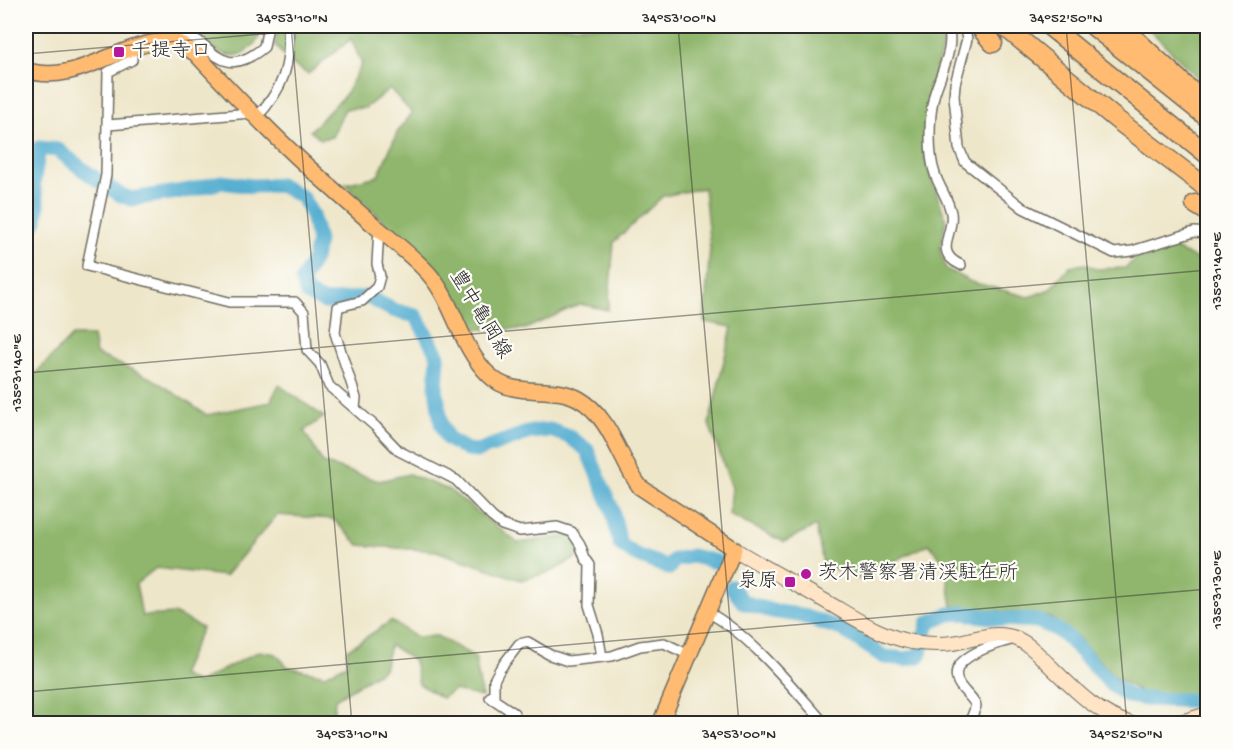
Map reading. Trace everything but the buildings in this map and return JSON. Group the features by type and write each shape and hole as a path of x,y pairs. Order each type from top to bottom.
{"highway":[{"path":"979,26 993,43"},
{"path":"1004,26 1116,119 1208,189"},
{"path":"1049,26 1208,155"},
{"path":"1093,26 1208,118"},
{"path":"1121,26 1208,106"}],"main road":[{"path":"26,70 53,75 68,73 132,47 172,41"},
{"name":"豊中亀岡線","path":"172,41 184,45 195,53 284,146 399,244 430,276 442,293 471,351 489,376 515,390 562,392 591,408 603,421 630,473 640,487 734,549"},
{"path":"660,723 734,549 889,636 929,643 950,643 992,635 1005,635 1017,639 1033,649 1085,700 1104,713 1132,723"},
{"path":"1174,723 1208,714"}],"street":[{"path":"172,41 181,35 189,35 216,56 236,63 247,59 264,47 268,26"},
{"path":"108,125 254,115 269,103 287,69 290,46 288,26"},
{"path":"946,26 951,38 934,97 931,156 934,173 952,213 946,247 948,255 952,261 961,265"},
{"path":"964,26 967,39 954,96 959,148 965,162 1023,208 1114,253 1132,251 1194,232 1208,233"},
{"path":"132,47 132,60 108,72 106,175 87,266 229,302 295,302 304,312 308,350 320,364 329,386 399,451 456,480 502,525 520,531 557,527 573,532 590,565 589,605 602,657"},
{"path":"355,408 356,398 335,333 338,307 362,301 377,287 380,276 377,256 379,229"},
{"path":"707,612 726,621 783,677 825,723"},
{"path":"969,723 976,706 973,698 957,681 956,672 961,662 990,646 1017,639"},
{"path":"518,723 514,713 492,698 494,680 519,644 528,642 550,655 568,661 612,656 640,646 664,643 689,655"}],"green space":[{"path":"184,26 262,26 258,39 249,50 229,55 213,48"},
{"path":"278,26 939,26 944,33 944,41 929,97 924,151 946,220 940,251 946,269 971,282 1029,297 1050,289 1070,266 1086,264 1095,269 1125,268 1142,254 1174,248 1203,262 1207,268 1207,695 1141,692 1116,678 1075,635 1050,617 952,606 945,564 929,544 858,579 823,564 816,526 784,542 729,515 732,488 709,424 732,327 704,322 710,248 704,188 663,196 614,242 608,310 580,304 525,329 468,329 435,271 345,184 378,176 397,133 412,113 390,89 365,108 345,109 332,137 321,139 310,131 345,95 362,64 351,39 308,74 290,63 275,45"},
{"path":"1146,26 1207,26 1207,81 1203,83"},
{"path":"72,336 93,336 96,354 153,379 207,415 270,402 279,385 324,417 304,431 323,463 379,481 409,474 449,490 518,543 577,535 581,555 553,571 521,580 436,551 359,545 333,519 277,515 225,576 156,568 136,584 142,616 176,614 202,628 181,675 198,683 259,651 276,654 288,667 325,675 347,664 347,650 391,621 416,637 437,636 475,657 482,697 454,690 442,698 419,684 414,661 390,645 384,669 335,699 333,723 26,723 26,379 29,380"}],"waterway":[{"path":"26,236 36,220 38,204 33,185 39,148 58,150 119,194 131,199 191,190 221,182 252,186 280,185 302,197 312,215 318,241 314,259 302,280 307,294 325,302 368,297 393,310 416,316 438,356 436,388 441,423 448,439 467,450 477,451 530,432 550,430 570,437 587,450 612,509 620,544 634,554 669,568 674,560 692,556 717,562"},
{"path":"732,587 743,602 772,611 799,615 842,629 884,657 906,659 919,656 928,623 949,614 964,613 1037,621 1056,629 1068,638 1112,685 1128,696 1144,699 1208,701"}],"place":[{"name":"千提寺口","path":"119,52"},
{"name":"茨木警察署清渓駐在所","path":"806,574"},
{"name":"泉原","path":"790,582"}]}
